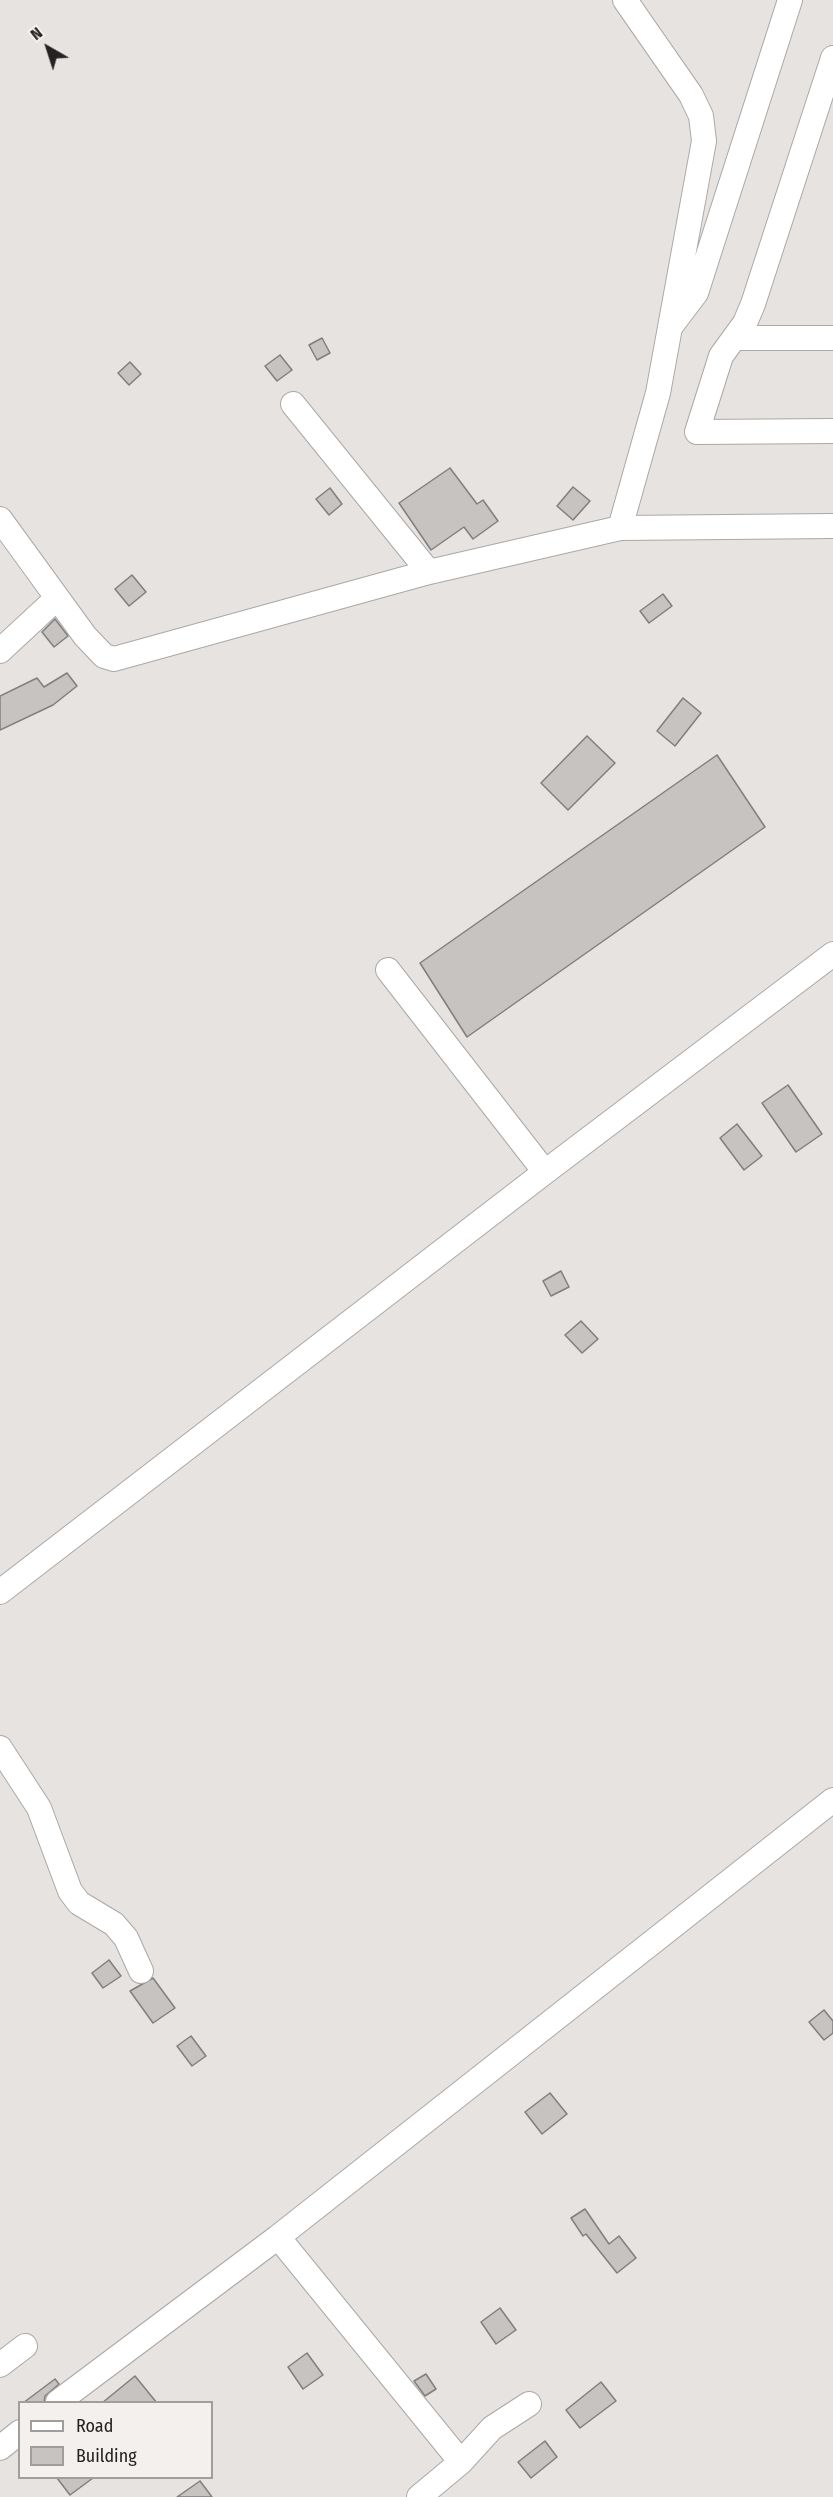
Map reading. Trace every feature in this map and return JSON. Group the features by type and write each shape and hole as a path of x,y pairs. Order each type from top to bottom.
{"street":[{"path":"620,528 658,393 682,254 703,160 702,124 691,95 625,0"},
{"path":"669,327 696,293 790,0"},
{"path":"833,58 753,304 735,338 721,356 696,432 833,431"},
{"path":"735,338 832,333"},
{"path":"293,404 429,572"},
{"path":"0,519 56,599 95,648 104,656 114,659 429,572 620,528 833,526"},
{"path":"0,651 56,599"},
{"path":"0,1592 545,1172 833,954"},
{"path":"388,970 545,1172"},
{"path":"0,1748 39,1808 70,1891 79,1903 114,1924 126,1938 141,1971"},
{"path":"61,2401 278,2237 833,1800"},
{"path":"278,2237 461,2462"},
{"path":"0,2365 25,2346"},
{"path":"419,2497 461,2462 492,2428 529,2404"},
{"path":"0,2448 18,2434"}],"building":[{"path":"322,338 330,353 317,360 309,345"},
{"path":"280,355 292,370 277,381 265,366"},
{"path":"130,362 141,374 129,385 118,373"},
{"path":"450,468 477,504 483,500 498,521 473,539 464,527 431,550 399,503"},
{"path":"573,487 590,501 573,520 557,506"},
{"path":"330,488 342,504 329,515 316,499"},
{"path":"132,575 146,592 129,606 115,589"},
{"path":"663,594 672,606 649,623 640,611"},
{"path":"55,619 68,636 54,647 42,632"},
{"path":"67,673 77,686 53,705 0,730 0,696 37,678 44,687"},
{"path":"683,698 701,713 675,746 657,731"},
{"path":"587,736 615,763 568,810 541,783"},
{"path":"717,755 765,827 467,1037 420,963"},
{"path":"788,1085 822,1134 796,1152 762,1103"},
{"path":"737,1124 762,1156 744,1170 720,1138"},
{"path":"561,1271 569,1287 551,1296 543,1281"},
{"path":"581,1321 598,1339 582,1353 565,1335"},
{"path":"109,1960 121,1976 103,1988 92,1973"},
{"path":"153,1978 175,2008 153,2023 130,1991"},
{"path":"824,2010 833,2021 833,2033 824,2040 809,2022"},
{"path":"191,2036 206,2056 192,2066 177,2046"},
{"path":"550,2093 567,2114 542,2134 525,2112"},
{"path":"585,2209 609,2244 619,2236 636,2258 617,2273 586,2234 583,2236 571,2218"},
{"path":"500,2308 516,2330 496,2344 481,2322"},
{"path":"307,2353 323,2375 303,2389 288,2367"},
{"path":"426,2374 436,2389 425,2396 414,2381"},
{"path":"135,2376 155,2401 104,2401"},
{"path":"55,2379 59,2384 45,2396 44,2401 26,2401"},
{"path":"601,2382 616,2401 580,2428 566,2410"},
{"path":"545,2441 557,2457 531,2478 518,2462"},
{"path":"58,2479 92,2479 70,2495"},
{"path":"200,2481 212,2497 177,2497"}]}
